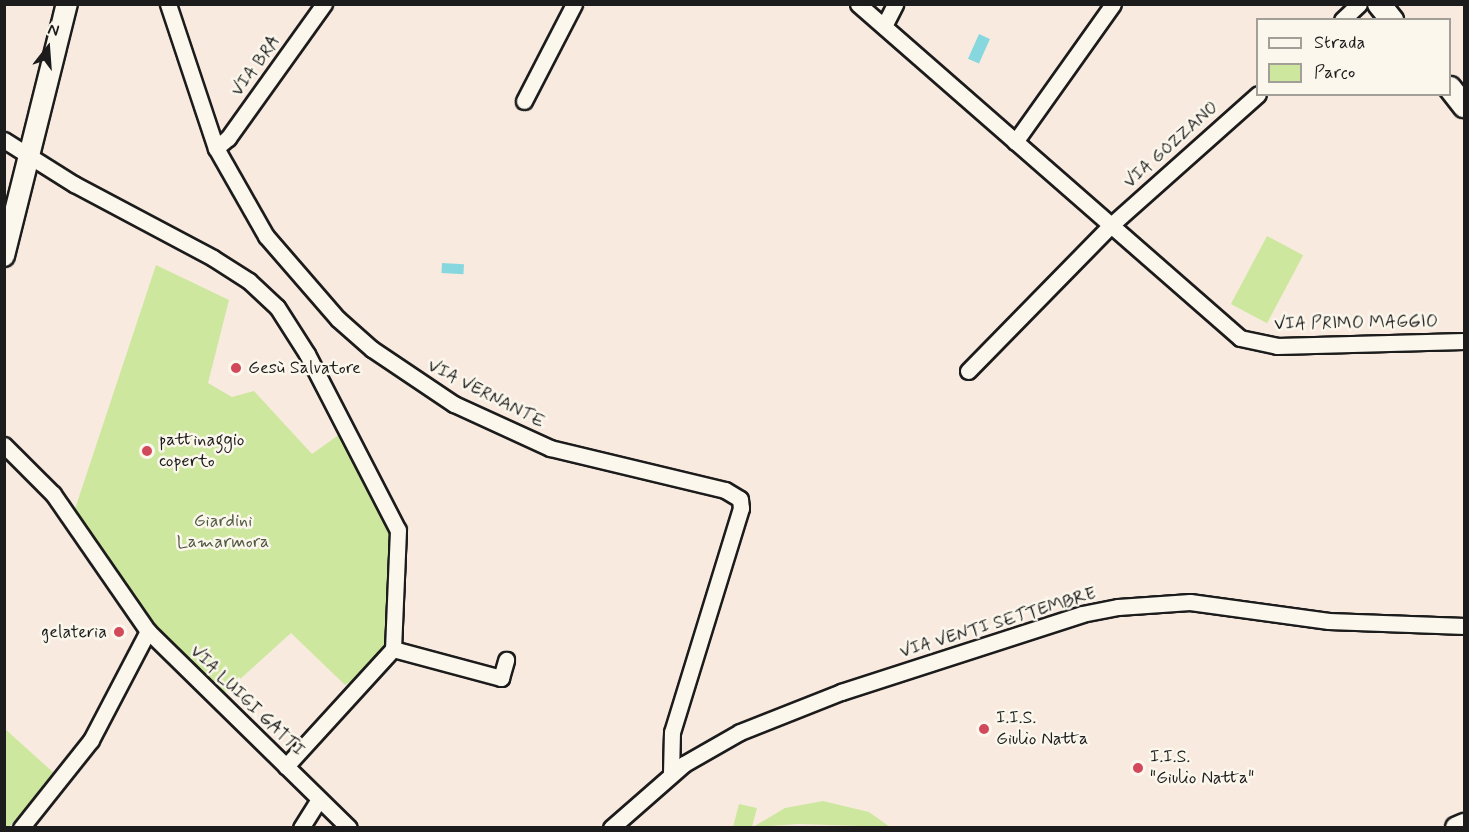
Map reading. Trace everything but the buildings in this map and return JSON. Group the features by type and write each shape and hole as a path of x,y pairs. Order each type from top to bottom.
{"main road":[{"path":"1379,4 1390,18"},
{"path":"1451,90 1464,106"},
{"path":"1457,828 1464,825"}],"street":[{"path":"4,256 67,4"},
{"name":"VIA VERNANTE","path":"168,4 216,148 266,236 338,319 372,350 414,380 495,425 550,448 736,493 741,508 672,732 671,774"},
{"name":"VIA BRA","path":"216,148 228,138 324,4"},
{"path":"524,101 574,4"},
{"name":"VIA PRIMO MAGGIO","path":"858,4 1230,331 1256,343 1464,341"},
{"path":"884,26 895,4"},
{"path":"1015,142 1113,4"},
{"path":"1344,18 1359,4"},
{"name":"VIA GOZZANO","path":"1110,226 1256,96"},
{"path":"4,140 29,157 249,281 277,307 307,354 398,530 393,649 286,766"},
{"path":"968,371 1110,226"},
{"name":"VIA LUIGI GATTI","path":"4,445 53,494 148,631 349,828"},
{"name":"VIA VENTI SETTEMBRE","path":"611,828 671,774 740,732 830,696 1082,614 1118,607 1190,602 1329,621 1464,626"},
{"path":"21,828 91,740 148,631"},
{"path":"393,649 501,678 506,660"},
{"path":"301,828 319,799"}],"green space":[{"path":"1267,236 1303,255 1267,323 1231,304"},
{"name":"Giardini Lamarmora","path":"156,265 229,300 208,383 232,397 254,391 312,454 340,434 398,537 388,657 345,685 291,633 218,699 148,631 71,521"},
{"path":"4,728 55,774 8,828 4,827"},
{"path":"823,801 869,812 890,827 799,824 753,827 785,808"},
{"path":"739,804 757,808 752,827 733,827"}],"water":[{"path":"979,34 990,39 979,64 968,59"},
{"path":"442,263 464,264 463,274 441,273"}],"place":[{"name":"Gesù Salvatore","path":"236,368"},
{"name":"pattinaggio coperto","path":"147,451"},
{"name":"gelateria","path":"119,632"},
{"name":"I.I.S. Giulio Natta","path":"984,729"},
{"name":"I.I.S. \"Giulio Natta\"","path":"1138,768"}]}
